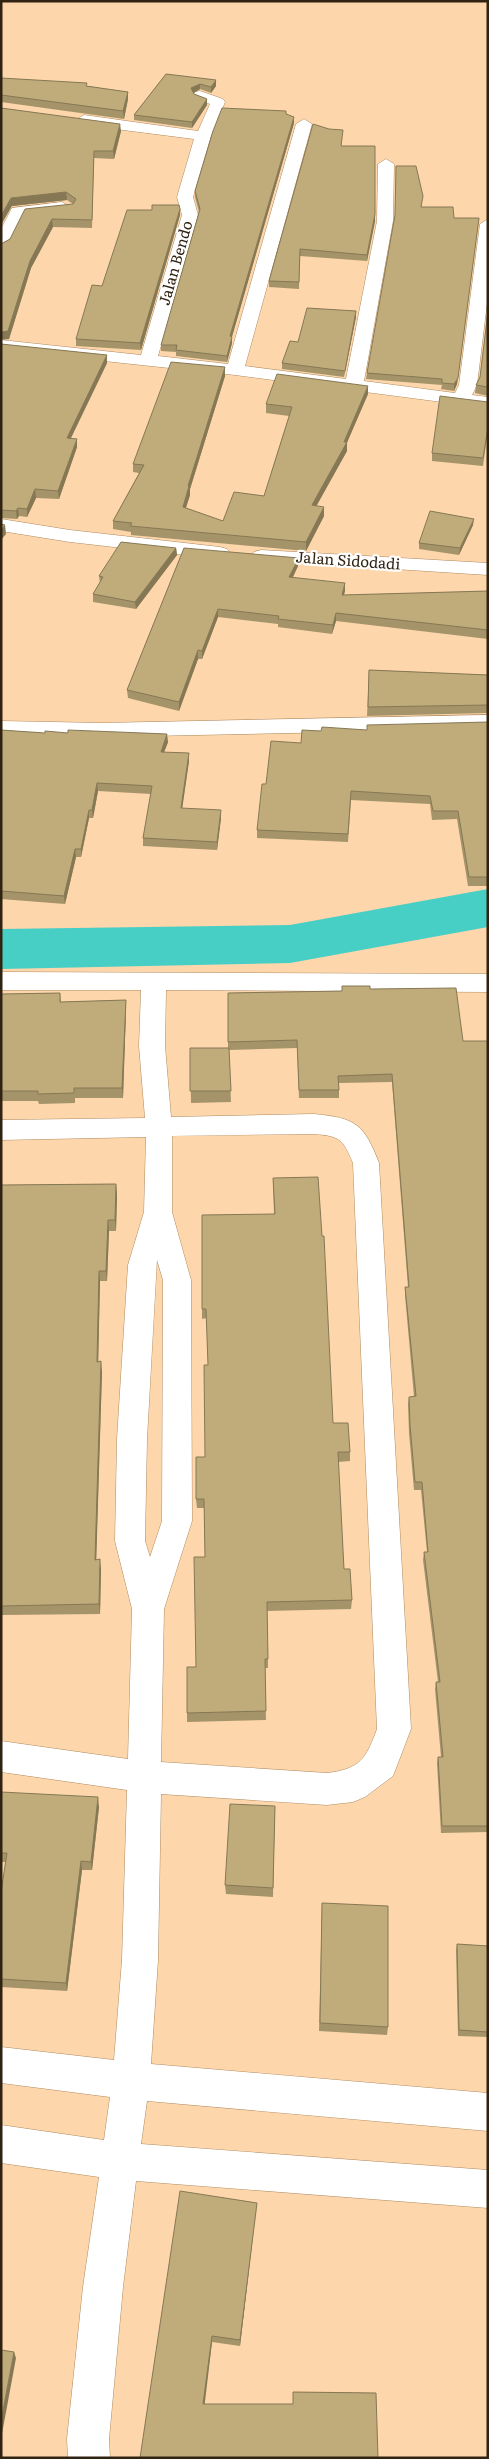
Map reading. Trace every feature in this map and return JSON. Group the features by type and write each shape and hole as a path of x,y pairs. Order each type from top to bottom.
{"street":[{"name":"Jalan Bendo","path":"148,361 190,216 185,197 203,136 218,102 200,95"},
{"path":"70,118 203,136"},
{"path":"235,370 304,124"},
{"path":"354,385 385,221 386,164"},
{"path":"1,246 18,211 67,207"},
{"path":"465,392 488,224"},
{"path":"1,345 235,370 354,385 465,392 488,387"},
{"path":"465,392 488,403"},
{"name":"Jalan Sidodadi","path":"1,525 188,551 488,569"},
{"path":"1,728 102,730 488,722"},
{"path":"1,981 488,983"},
{"path":"89,2458 88,2440 103,2287 119,2161 132,2081 140,1960 148,1609 130,1542 132,1439 142,1265 158,1212 159,1129 152,1046 154,982"},
{"path":"1,1130 159,1129 314,1124 342,1127 357,1139 366,1163 394,1729 382,1765 353,1786 327,1790 145,1777 1,1756"},
{"path":"148,1609 177,1521 177,1280 158,1212"},
{"path":"1,2065 132,2081 488,2112"},
{"path":"1,2144 119,2161 488,2189"}],"building":[{"path":"166,74 216,80 211,87 200,84 191,88 194,94 207,99 192,122 134,115"},
{"path":"1,78 87,83 86,86 128,92 123,111 1,95"},
{"path":"1,108 120,124 113,151 94,151 92,220 52,219 30,261 8,331 1,332 1,244 10,239 25,209 73,204 76,199 66,192 11,198 1,216"},
{"path":"222,108 286,111 286,114 294,117 230,336 232,337 227,356 176,350 177,345 161,345 200,209 195,191"},
{"path":"313,124 329,129 343,130 341,146 375,146 375,214 367,255 300,249 299,282 269,281"},
{"path":"396,166 416,166 423,196 421,207 453,207 454,218 479,218 458,378 454,384 442,383 442,379 367,373 395,215"},
{"path":"152,205 179,205 180,209 140,343 76,339 92,285 102,286 127,210 152,210"},
{"path":"307,308 356,311 345,371 282,363 290,341 298,342"},
{"path":"488,311 488,387 476,385 480,377"},
{"path":"1,344 107,355 67,438 77,439 58,491 35,489 27,509 18,508 16,511 1,510"},
{"path":"171,362 225,367 183,507 223,521 234,492 264,496 292,407 266,404 277,374 368,386 344,442 347,442 312,505 324,507 306,542 130,526 132,523 113,521 144,465 133,464"},
{"path":"440,396 488,402 488,427 483,458 432,453"},
{"path":"430,511 474,519 460,548 419,543"},
{"path":"121,542 176,548 135,602 93,594 103,577 99,576"},
{"path":"184,548 299,558 289,577 345,583 342,595 488,591 488,630 336,613 333,625 278,619 279,616 218,609 202,651 198,650 179,702 127,690"},
{"path":"369,670 488,675 488,705 368,707"},
{"path":"488,722 488,877 469,877 458,811 433,811 430,796 351,791 348,834 257,830 262,784 266,784 271,741 301,743 302,730 321,731 322,727 367,730 367,725"},
{"path":"1,730 45,733 45,731 68,733 68,730 167,734 161,752 189,753 181,808 221,810 217,842 143,838 152,786 97,783 92,810 89,810 81,849 75,849 64,896 1,891"},
{"path":"342,986 370,986 370,989 456,988 463,1041 488,1041 488,1826 442,1826 438,1757 443,1757 436,1682 440,1682 424,1552 428,1552 422,1482 415,1482 410,1425 409,1397 416,1396 405,1287 409,1287 392,1074 338,1076 339,1090 299,1090 297,1040 228,1042 228,993 342,991"},
{"path":"60,993 60,1002 126,1000 122,1088 74,1088 74,1093 38,1094 38,1091 1,1091 1,994"},
{"path":"190,1048 229,1048 231,1091 190,1091"},
{"path":"318,1177 322,1236 324,1236 333,1423 348,1423 350,1452 338,1452 344,1569 350,1569 352,1600 267,1602 268,1659 265,1659 266,1711 187,1713 187,1667 196,1667 194,1557 205,1557 204,1499 196,1499 196,1457 205,1457 204,1365 208,1365 206,1309 202,1309 202,1215 275,1214 273,1178"},
{"path":"116,1184 115,1220 108,1220 106,1271 99,1271 97,1362 101,1361 95,1560 100,1559 99,1604 1,1606 1,1185"},
{"path":"1,1792 98,1797 91,1862 81,1861 66,1983 1,1979 1,1892 7,1853 1,1853"},
{"path":"230,1804 275,1806 273,1888 225,1885"},
{"path":"322,1903 388,1906 388,2027 320,2023"},
{"path":"457,1944 488,1946 488,2032 459,2030"},
{"path":"180,2191 257,2203 240,2340 212,2336 203,2404 293,2404 293,2392 376,2393 378,2458 140,2458"},
{"path":"1,2350 14,2352 1,2421"}],"waterway":[{"path":"1,949 290,944 488,908"}]}
